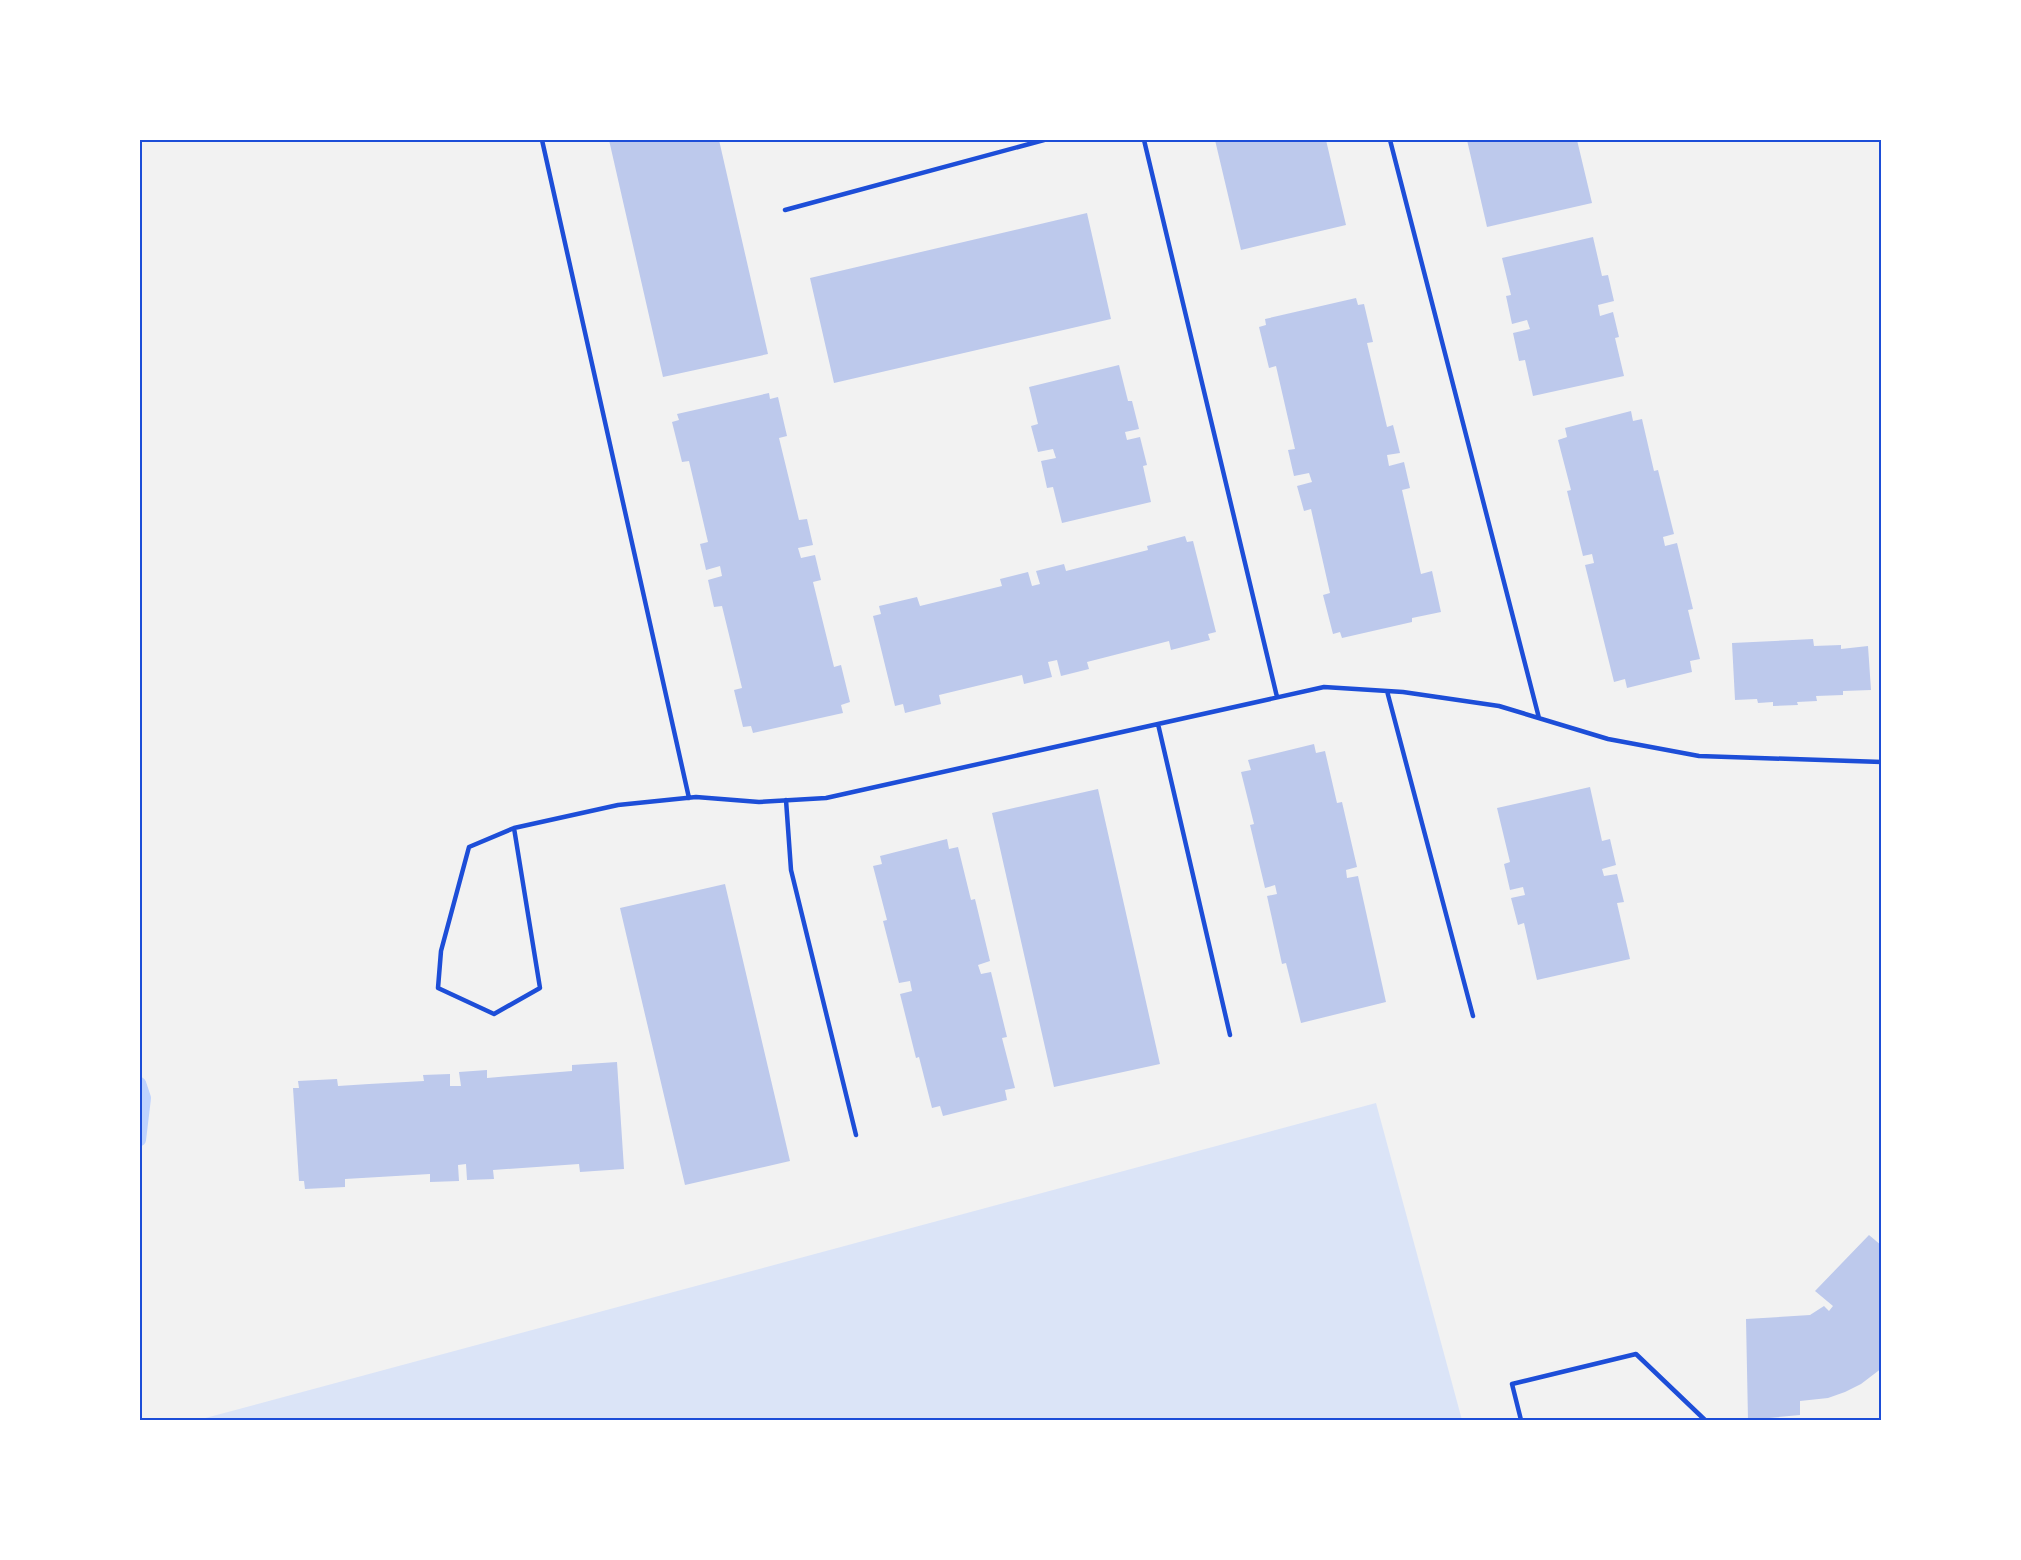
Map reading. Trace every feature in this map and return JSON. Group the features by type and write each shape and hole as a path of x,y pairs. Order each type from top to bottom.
{"lane":[{"path":"542,140 689,798"},
{"path":"785,210 1044,140"},
{"path":"1144,140 1277,697"},
{"path":"1390,140 1539,718"},
{"path":"514,828 540,988 494,1014 438,987 441,951 469,847 514,828 618,805 689,798 759,802 826,798 1324,687 1387,691 1499,706 1608,739 1699,756 1881,762"},
{"path":"1387,691 1473,1016"},
{"path":"1158,724 1230,1035"},
{"path":"786,800 791,870 856,1136"},
{"path":"1521,1420 1512,1384 1636,1354 1705,1420"}],"shaded area":[{"path":"1376,1103 1462,1420 198,1420"}],"building":[{"path":"609,140 719,140 768,354 663,377"},
{"path":"1215,140 1326,140 1346,225 1241,250"},
{"path":"1467,140 1577,140 1592,203 1487,227"},
{"path":"1087,213 1111,319 834,383 810,278"},
{"path":"1593,237 1602,276 1608,275 1614,301 1598,305 1600,316 1613,312 1619,337 1615,338 1624,376 1533,396 1525,360 1519,361 1513,333 1530,329 1527,320 1512,324 1506,296 1511,295 1502,258"},
{"path":"1356,298 1358,305 1364,304 1373,342 1367,343 1387,427 1393,425 1400,453 1387,455 1389,466 1404,462 1410,488 1402,490 1421,574 1432,571 1441,612 1412,618 1412,622 1342,638 1340,632 1333,634 1323,595 1330,593 1311,509 1304,511 1297,486 1312,482 1309,473 1294,476 1288,450 1295,449 1276,366 1269,368 1259,327 1266,325 1265,319"},
{"path":"1119,365 1128,401 1132,401 1139,429 1125,432 1127,440 1140,437 1147,465 1143,466 1151,502 1062,523 1053,487 1047,488 1041,461 1056,458 1053,449 1038,452 1031,426 1038,424 1029,387"},
{"path":"769,393 770,399 778,397 787,436 779,438 799,520 807,519 813,545 798,548 801,558 815,555 821,580 813,582 834,667 841,665 850,702 841,705 843,713 753,733 751,726 743,727 734,690 742,688 722,606 714,607 708,580 722,576 720,566 706,570 700,544 708,542 689,461 682,462 672,422 679,420 677,414"},
{"path":"1631,411 1633,421 1642,419 1654,471 1658,470 1674,534 1663,537 1665,546 1677,543 1693,609 1688,610 1700,659 1690,661 1692,672 1627,688 1625,679 1614,682 1585,565 1594,563 1592,554 1583,556 1567,491 1571,490 1558,440 1567,437 1565,428"},
{"path":"1185,536 1187,542 1193,541 1216,632 1208,634 1210,640 1171,650 1169,641 1087,662 1089,669 1061,676 1057,660 1048,662 1052,677 1024,684 1022,675 939,695 941,704 905,713 903,704 895,706 873,616 881,614 879,606 917,597 920,606 1002,586 1000,579 1028,572 1032,586 1040,584 1036,571 1064,564 1066,571 1148,550 1147,546"},
{"path":"1813,639 1814,646 1841,645 1841,649 1868,646 1871,690 1843,691 1843,695 1816,696 1817,701 1797,702 1798,705 1773,706 1773,702 1758,703 1757,699 1735,700 1732,643"},
{"path":"1314,744 1316,753 1325,751 1337,803 1342,802 1357,867 1346,870 1347,878 1358,876 1386,1002 1301,1023 1286,963 1282,964 1267,896 1277,894 1275,885 1265,888 1250,825 1254,824 1241,772 1251,770 1248,760"},
{"path":"1590,787 1602,841 1610,839 1616,865 1602,869 1604,876 1617,874 1624,902 1617,903 1630,959 1537,980 1524,923 1518,925 1511,898 1525,895 1523,887 1510,890 1504,864 1510,862 1497,808"},
{"path":"1098,789 1160,1064 1054,1087 992,813"},
{"path":"947,839 949,849 958,847 971,900 975,899 990,961 978,965 981,974 991,972 1007,1037 1002,1038 1015,1088 1005,1090 1007,1100 943,1116 940,1106 932,1108 919,1057 916,1058 900,994 912,991 910,981 899,983 883,921 887,920 873,866 882,864 880,856"},
{"path":"725,884 790,1161 685,1185 620,908"},
{"path":"617,1062 624,1169 580,1172 579,1164 493,1170 494,1179 467,1180 466,1164 458,1165 459,1181 430,1182 430,1174 345,1179 345,1187 305,1189 304,1181 299,1181 293,1088 299,1088 298,1081 337,1079 338,1086 424,1081 423,1075 450,1074 450,1086 461,1086 459,1072 487,1070 487,1078 572,1071 572,1065"},
{"path":"1869,1235 1882,1246 1882,1368 1861,1384 1845,1392 1828,1398 1800,1401 1800,1415 1748,1420 1746,1319 1810,1315 1824,1306 1829,1311 1833,1306 1815,1291"}],"waterway":[{"path":"140,1083 145,1098 140,1140"}]}
